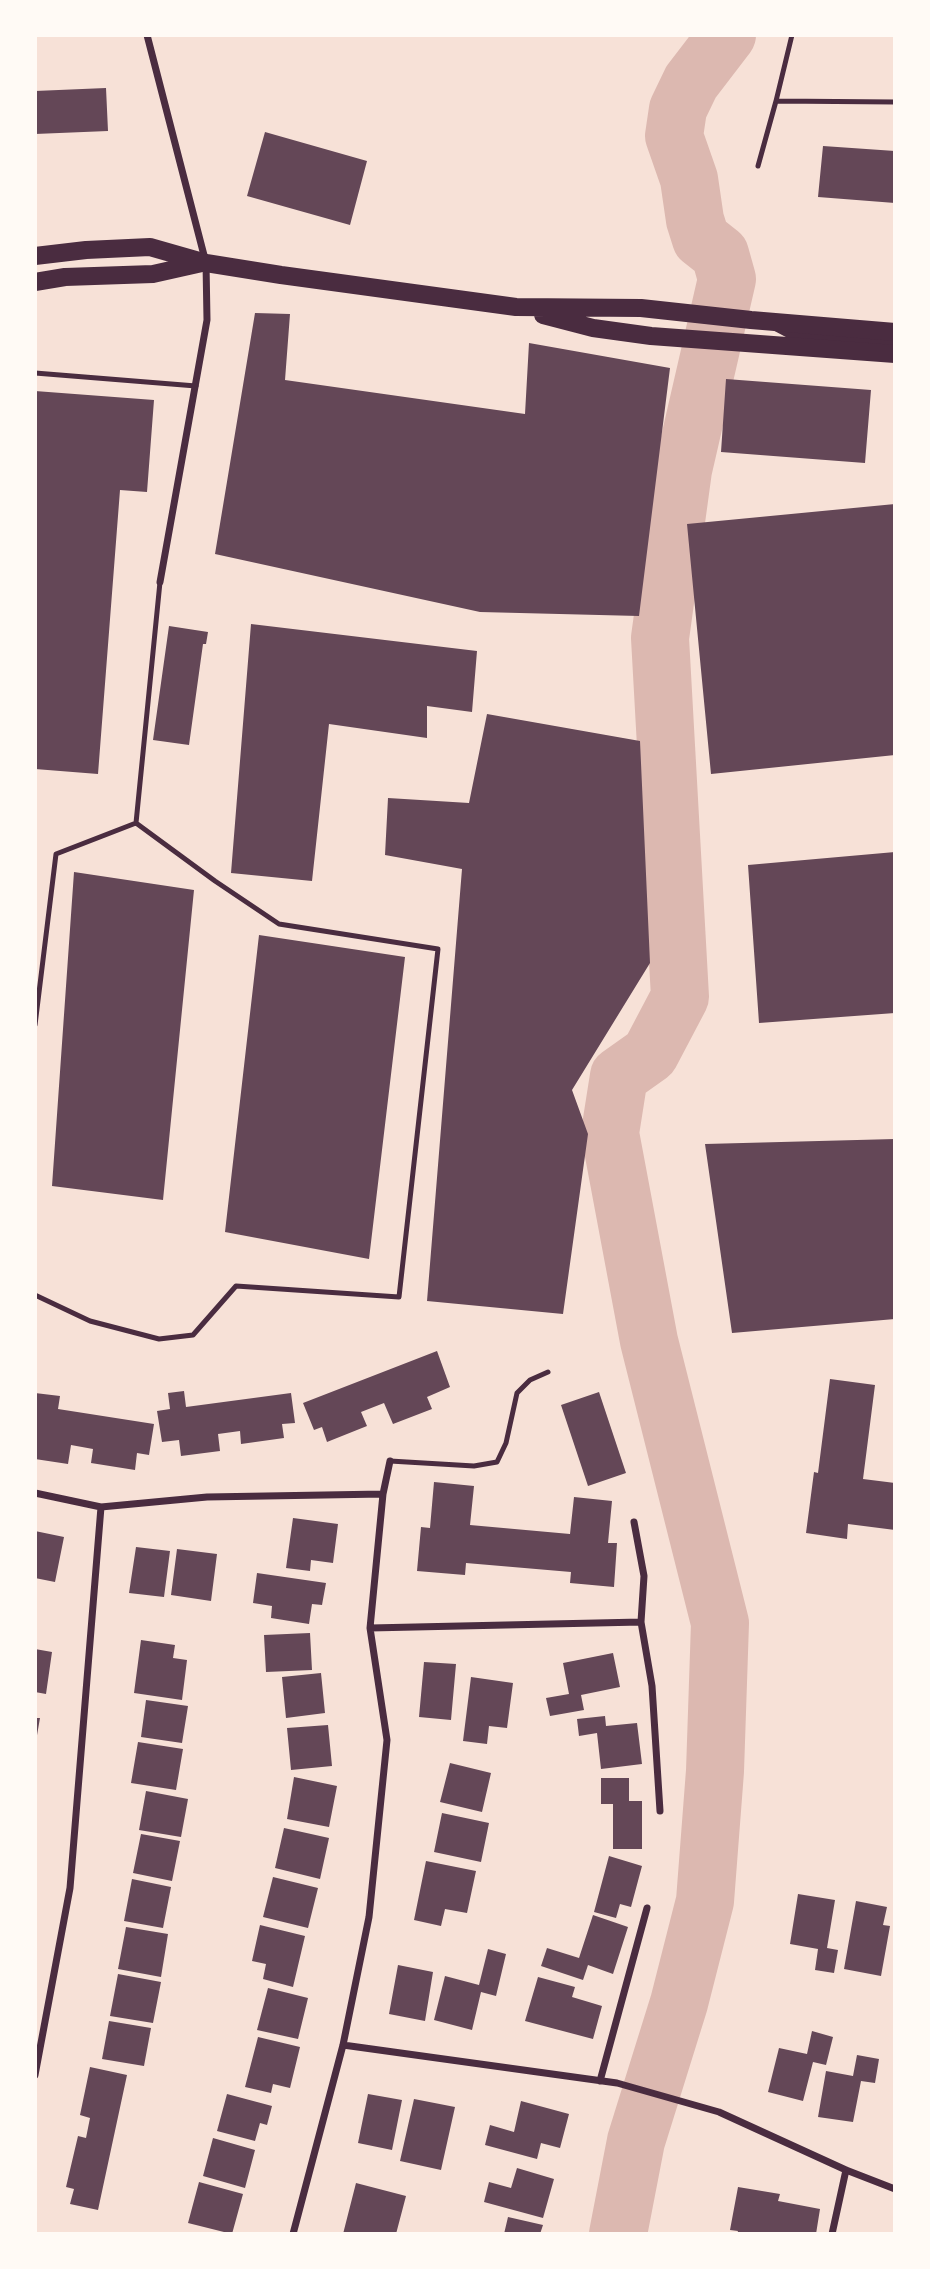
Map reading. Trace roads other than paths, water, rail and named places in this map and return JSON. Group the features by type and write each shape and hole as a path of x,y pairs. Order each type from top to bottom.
{"main road":[{"path":"35,256 150,247 206,263 395,292 516,307 641,309 895,332"},
{"path":"35,282 65,277 153,274 206,263"},
{"path":"516,307 593,328 651,336 895,354"}],"street":[{"path":"147,35 206,263 207,320 160,582"},
{"path":"771,322 791,333 895,342"},
{"path":"293,2234 343,2045 369,1917 387,1740 370,1628 383,1494 390,1461"},
{"path":"35,1493 101,1507 207,1497 383,1494"},
{"path":"35,2075 70,1888 101,1507"},
{"path":"634,1522 644,1576 640,1622 652,1686 660,1811"},
{"path":"370,1628 640,1622"},
{"path":"600,2081 647,1908"},
{"path":"343,2045 617,2083 719,2112 846,2170 895,2189"},
{"path":"832,2234 846,2170"}],"lane":[{"path":"758,166 792,35"},
{"path":"776,100 895,102"},
{"path":"35,373 196,386"},
{"path":"136,823 160,582"},
{"path":"35,1026 55,854 136,823"},
{"path":"35,1295 90,1321 159,1339 193,1335 236,1286 399,1297 438,949 279,924 136,823"},
{"path":"390,1461 474,1466 498,1462 506,1443 517,1393 530,1380 548,1372"}],"waterway":[{"path":"618,2234 636,2141 679,2003 705,1901 715,1771 720,1623 649,1341 610,1133 619,1076 650,1054 680,997 660,638 683,470 727,279 720,254 701,239 695,220 689,179 674,136 678,109 691,82 727,35"}]}
